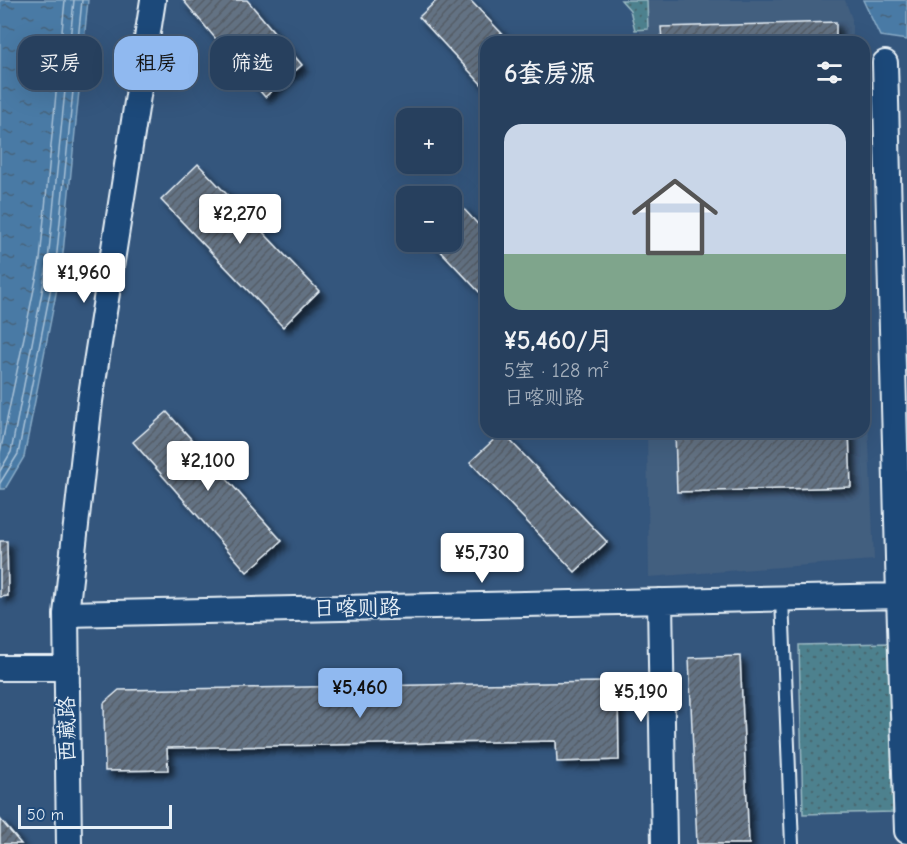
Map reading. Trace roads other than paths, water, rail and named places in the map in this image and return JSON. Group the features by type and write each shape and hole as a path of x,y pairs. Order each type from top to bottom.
{"street":[{"name":"西藏路","path":"69,844 66,614 90,401 153,0"},
{"path":"885,63 907,831"},
{"name":"日喀则路","path":"66,614 899,596"},
{"path":"660,601 664,844"},
{"path":"0,668 67,668"}],"lane":[{"path":"782,599 792,844"}],"water":[{"path":"0,0 88,0 84,36 18,36 18,90 79,90 62,263 24,457 5,489 0,489"},
{"path":"863,0 907,0 907,40 880,36"}]}
